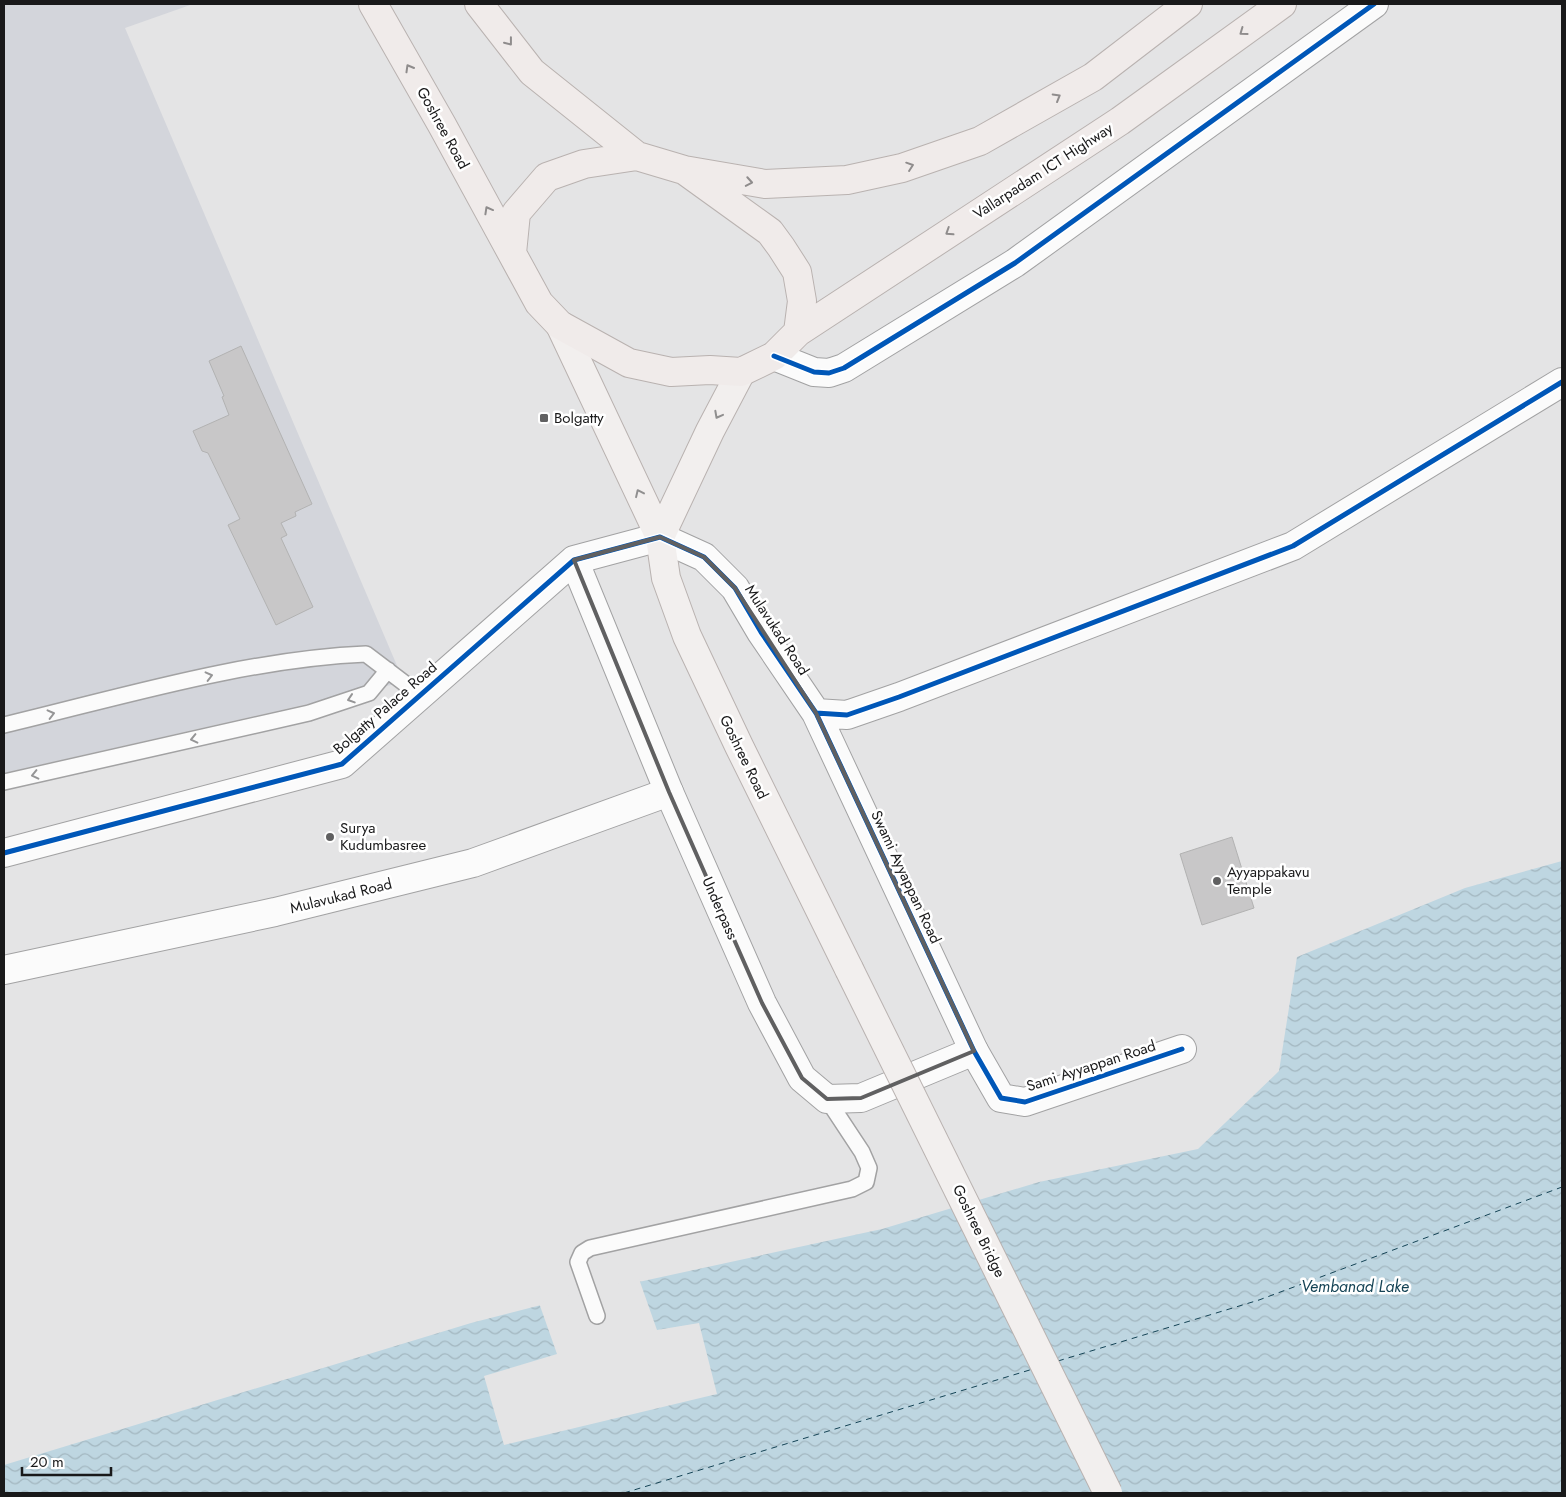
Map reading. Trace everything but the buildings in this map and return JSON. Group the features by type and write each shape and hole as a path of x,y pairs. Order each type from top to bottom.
{"highway":[{"name":"Goshree Road","path":"373,4 539,303 560,325 629,362 670,372 710,370 741,372"},
{"path":"479,4 532,72 637,156 684,170 765,184 847,180 902,168 980,141 1084,82 1188,4"},
{"name":"Vallarpadam ICT Highway","path":"741,372 774,356 798,332 1120,121 1282,4"},
{"path":"512,253 516,213 547,177 584,164 637,156"},
{"path":"684,170 770,232 781,247 797,272 802,301 798,332"}],"main road":[{"name":"Goshree Road","path":"560,325 660,538 666,578 687,636 743,755 849,969"},
{"path":"660,538 710,431 741,372"},
{"name":"Goshree Bridge","path":"849,969 1108,1493"}],"street":[{"path":"774,356 814,372 829,373 844,368 1015,263 1374,4"},
{"path":"816,713 847,715 899,697 1294,546 1562,382"},
{"name":"Bolgatty Palace Road","path":"4,853 342,764 574,560 660,538"},
{"name":"Mulavukad Road","path":"660,538 704,557 735,588 761,632 816,713"},
{"name":"Underpass","path":"574,560 669,792 762,1002 802,1078 827,1099"},
{"name":"Swami Ayyappan Road","path":"816,713 974,1051"},
{"name":"Mulavukad Road","path":"4,970 275,912 473,863 669,792"},
{"name":"Sami Ayyappan Road","path":"974,1051 1001,1098 1026,1102 1182,1048"},
{"path":"827,1099 861,1098 974,1051"}],"lane":[{"path":"4,725 219,673 332,655 366,654 420,695"},
{"path":"4,782 309,713 369,693 388,670"},
{"path":"596,1316 578,1262 582,1253 590,1248 852,1189 866,1182 869,1168 862,1152 827,1099"}],"highlighted area":[{"path":"660,537 704,557 735,588 816,713 974,1051 861,1098 827,1099 802,1078 762,1003 669,792 574,560"}],"shaded area":[{"path":"4,4 193,4 125,28 404,682 4,773"}],"water":[{"name":"Vembanad Lake","path":"1562,861 1562,1493 4,1493 4,1465 471,1323 588,1293 882,1229 1039,1182 1198,1149 1279,1071 1297,957 1465,888"}],"pier":[{"path":"639,1279 657,1330 699,1323 717,1394 504,1445 484,1376 557,1354 539,1303"}],"ferry route":[{"path":"1058,1361 1259,1300 1562,1187"},
{"path":"624,1493 1033,1369"}],"cycle path":[{"path":"774,356 814,372 829,373 844,368 1015,263 1374,4"},
{"path":"816,713 847,715 899,697 1293,546 1562,382"},
{"path":"4,853 342,764 574,560 660,537 704,557 735,588 761,632 816,713 974,1051 1001,1098 1025,1102 1182,1049"}],"place":[{"name":"Bolgatty","path":"544,418"},
{"name":"Surya Kudumbasree","path":"330,837"},
{"name":"Ayyappakavu Temple","path":"1217,881"}]}
